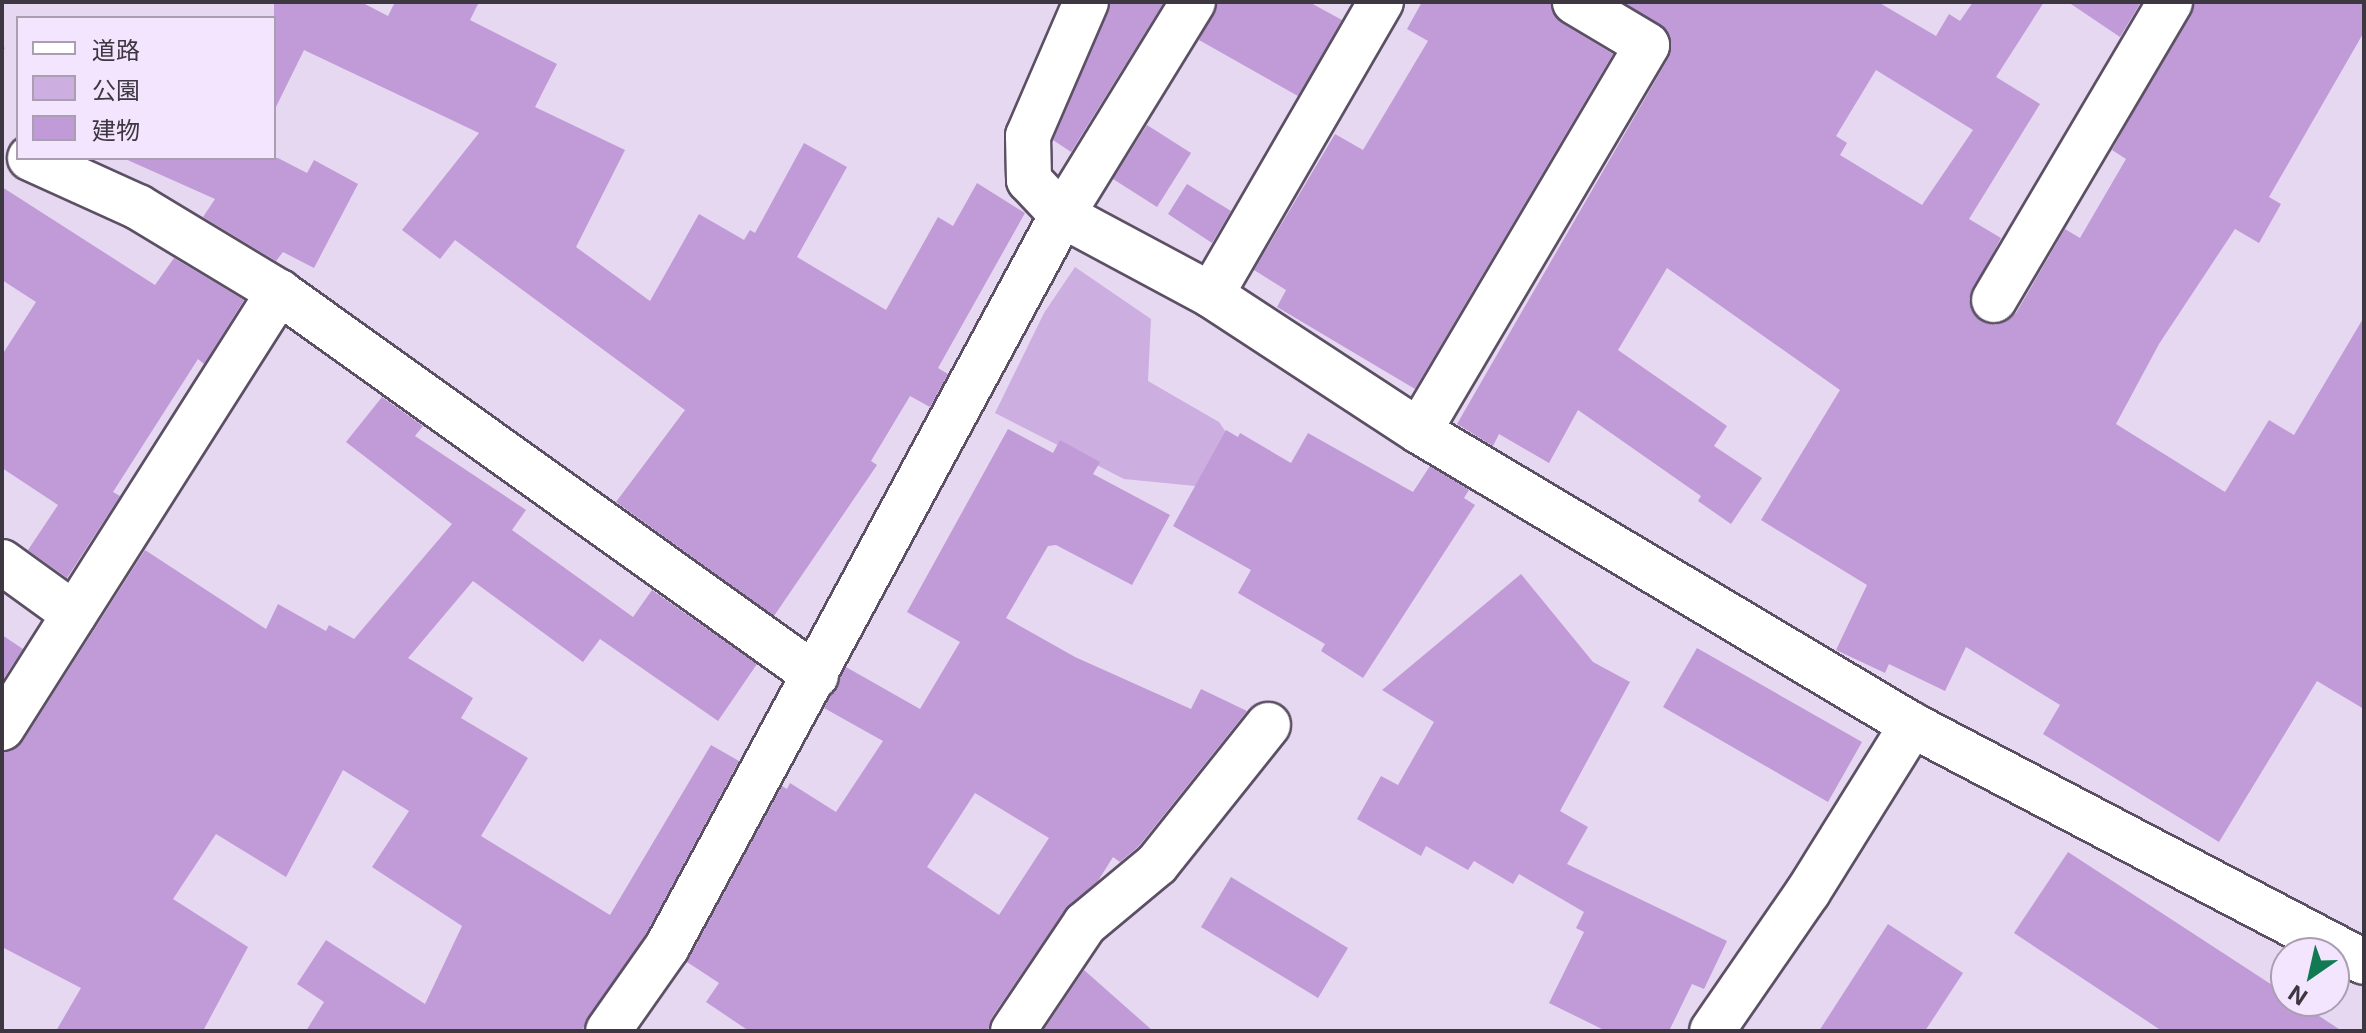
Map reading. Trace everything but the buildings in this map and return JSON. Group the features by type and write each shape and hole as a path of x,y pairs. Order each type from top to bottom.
{"street":[{"path":"1086,2 1028,136 1029,180 1062,215 1211,295 1419,431 1912,725 2364,962"},
{"path":"608,1031 667,947 816,676 1062,215 1193,2"},
{"path":"1211,295 1381,2"},
{"path":"1419,431 1647,45 1575,2"},
{"path":"1994,300 2170,2"},
{"path":"34,160 138,207 279,292 816,676"},
{"path":"2,728 279,292"},
{"path":"2,562 74,614"},
{"path":"1013,1031 1085,924 1119,890 1157,864 1268,725"},
{"path":"1712,1031 1808,892 1912,725"}],"green space":[{"path":"1075,267 1151,319 1148,381 1219,422 1252,470 1236,490 1124,479 995,413 1044,313"}]}
